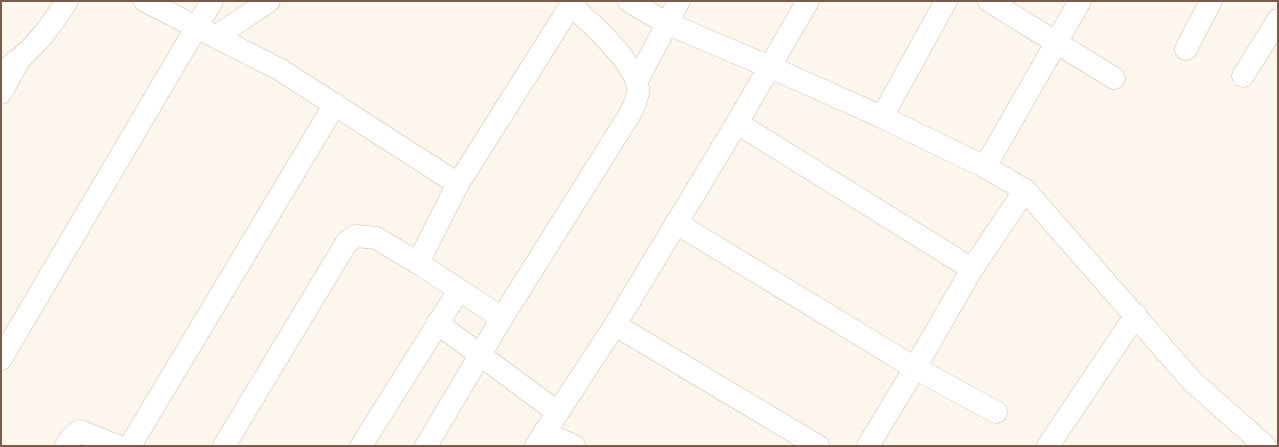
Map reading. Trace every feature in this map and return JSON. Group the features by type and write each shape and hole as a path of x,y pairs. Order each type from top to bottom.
{"street":[{"path":"1,93 7,63 34,46 67,1"},
{"path":"145,1 198,26 279,69 458,184"},
{"path":"1,359 212,1"},
{"path":"217,36 269,1"},
{"path":"629,1 666,23 882,117 985,168 1025,190 1136,315 1192,381 1265,446"},
{"path":"637,81 666,23 679,1"},
{"path":"574,446 540,439 614,325 737,123 808,1"},
{"path":"882,117 946,1"},
{"path":"988,1 1114,78"},
{"path":"985,168 1080,1"},
{"path":"1186,49 1212,1"},
{"path":"418,263 458,184 571,3 620,54 637,81 639,90 630,114 479,355 426,446"},
{"path":"1243,76 1278,20"},
{"path":"130,446 335,104"},
{"path":"737,123 972,269"},
{"path":"868,446 972,269 1025,190"},
{"path":"676,223 915,368 996,412"},
{"path":"224,446 347,242 356,236 376,238 418,263 502,318"},
{"path":"361,446 459,290"},
{"path":"1048,446 1136,315"},
{"path":"437,323 557,412"},
{"path":"614,325 818,446"},
{"path":"66,446 71,438 80,431 117,446"}]}
